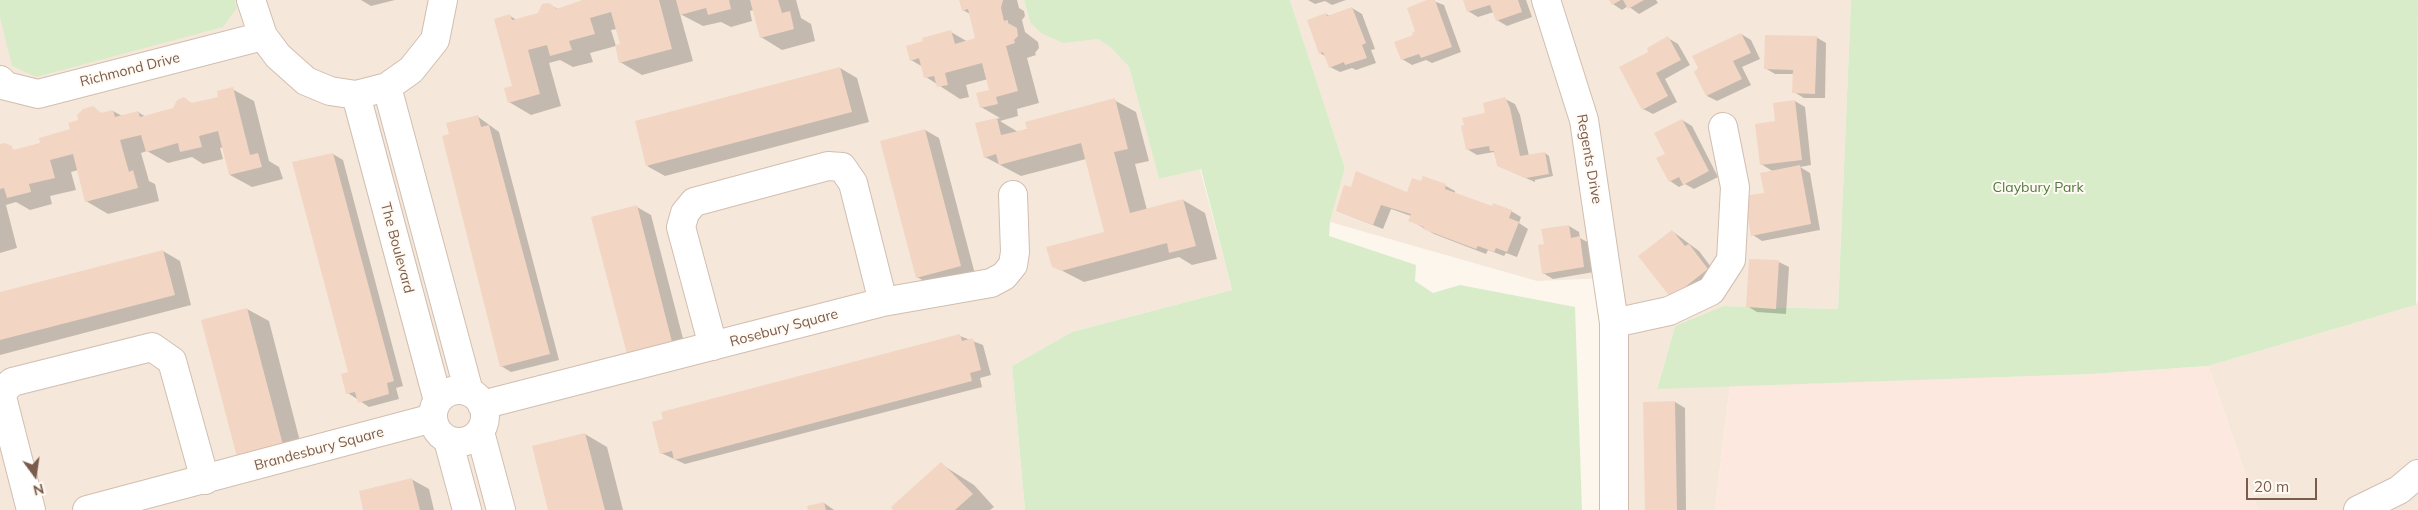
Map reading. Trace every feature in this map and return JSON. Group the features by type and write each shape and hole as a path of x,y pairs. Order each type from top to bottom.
{"street":[{"path":"251,0 263,36 278,56 306,81 330,91 356,95 387,87 411,70 435,40 444,0"},
{"name":"Regents Drive","path":"1546,0 1584,120 1614,323 1614,510"},
{"name":"Richmond Drive","path":"0,80 6,86 38,94 263,36"},
{"path":"387,87 476,398 485,419 480,432 469,440 462,442 440,420 450,392 476,398"},
{"name":"The Boulevard","path":"356,95 440,420 467,510"},
{"path":"1614,323 1669,310 1711,291 1731,260 1735,187 1724,127"},
{"path":"713,346 680,227 685,213 694,202 818,169 842,167 853,183 882,302"},
{"name":"Rosebury Square","path":"476,398 713,346 882,302 991,283 1004,276 1013,265 1015,252 1013,195"},
{"path":"32,510 2,398 2,388 12,382 152,347 172,361 205,480"},
{"name":"Brandesbury Square","path":"87,510 440,420"},
{"path":"480,432 501,510"},
{"path":"2358,510 2399,490 2418,474"}],"shaded area":[{"path":"0,0 1024,0 1030,22 1083,40 1098,39 1111,48 1129,67 1159,179 1200,169 1232,290 1072,332 1012,366 1025,510 0,510"},
{"path":"1290,0 1851,0 1838,309 1723,306 1675,326 1657,388 1730,386 1715,510 1614,510 1608,278 1537,281 1330,222 1345,168"},
{"path":"2418,300 2418,510 2258,510 2208,366 2416,305"},
{"path":"2208,366 2258,510 1715,510 1730,386 2092,374"}],"green space":[{"path":"0,0 235,0 237,8 223,27 36,77 12,66 0,17"},
{"path":"1024,0 1290,0 1345,168 1330,222 1329,236 1416,265 1415,281 1433,293 1460,285 1575,307 1582,510 1025,510 1012,366 1072,332 1232,290 1201,169 1159,179 1129,67 1111,48 1098,39 1063,43 1041,33 1030,22"},
{"name":"Claybury Park","path":"1851,0 2418,0 2416,305 2208,366 2092,374 1657,389 1675,326 1723,306 1838,309"}],"building":[{"path":"583,0 659,0 672,49 619,63 615,45 620,44 611,12 590,18 595,34 569,41 572,50 550,56 547,45 528,50 540,94 508,103 504,88 512,86 494,19 510,14 512,20 538,13 542,4 549,3 557,9"},
{"path":"676,0 729,0 731,9 708,15 706,8 680,15"},
{"path":"750,0 778,0 782,13 790,11 794,29 760,38"},
{"path":"959,0 1003,0 1001,8 1004,21 1008,20 1008,23 1017,28 1018,36 1014,40 1015,43 1006,46 1018,91 996,97 998,104 980,108 976,93 989,90 982,63 945,73 948,85 937,87 934,76 924,78 919,58 910,61 906,46 923,41 922,38 951,30 955,44 975,38 968,9 962,11"},
{"path":"1427,0 1435,0 1452,47 1421,58 1419,54 1401,60 1394,42 1413,35 1412,33 1415,31 1407,8"},
{"path":"1463,0 1518,0 1522,12 1496,21 1490,5 1467,12"},
{"path":"1609,0 1621,0 1612,5"},
{"path":"1623,0 1644,0 1628,9"},
{"path":"1352,7 1366,43 1362,45 1367,58 1345,65 1344,62 1329,68 1323,52 1319,54 1307,20 1326,13 1327,16"},
{"path":"1741,33 1751,53 1733,61 1742,79 1706,96 1694,72 1698,68 1692,56"},
{"path":"1765,35 1817,36 1815,94 1792,93 1793,70 1764,69"},
{"path":"1668,36 1681,60 1656,73 1668,96 1642,110 1619,67 1648,52 1647,48"},
{"path":"840,67 852,112 646,166 635,121"},
{"path":"233,87 250,155 258,153 262,167 229,175 218,131 199,136 202,147 180,152 178,143 146,152 141,135 120,140 129,172 133,170 138,188 85,202 73,154 50,160 55,178 29,184 31,192 7,198 4,188 0,189 0,144 5,143 12,146 13,150 40,143 39,138 70,129 68,123 78,120 77,115 83,109 93,106 101,113 113,110 115,117 138,111 140,117 173,108 177,100 184,97 191,103 218,97 217,91"},
{"path":"1505,97 1510,108 1520,156 1545,152 1549,174 1526,178 1497,166 1494,151 1490,151 1489,146 1466,150 1461,126 1464,125 1462,118 1485,113 1483,103"},
{"path":"1115,98 1128,149 1114,152 1130,213 1183,199 1196,246 1169,253 1167,243 1061,271 1052,267 1046,247 1104,232 1081,143 999,165 996,154 984,158 975,123 997,118 1001,135 1027,129 1025,122"},
{"path":"1795,100 1802,160 1760,165 1755,124 1775,121 1773,103"},
{"path":"478,115 481,127 489,125 550,354 500,367 442,136 449,134 446,123"},
{"path":"1682,119 1709,171 1683,185 1679,177 1669,182 1656,158 1665,154 1654,133"},
{"path":"925,129 961,266 916,278 880,141"},
{"path":"333,153 394,381 387,383 389,394 358,403 355,392 346,394 341,374 348,372 292,162"},
{"path":"1800,165 1811,224 1751,236 1744,196 1764,193 1760,173"},
{"path":"1356,171 1407,192 1412,178 1421,181 1423,176 1446,184 1445,189 1492,206 1493,203 1512,210 1509,218 1519,222 1507,252 1496,248 1494,252 1478,246 1476,249 1423,229 1424,227 1408,221 1411,214 1381,205 1373,225 1336,211 1344,185 1351,187"},
{"path":"637,205 672,342 627,354 591,217"},
{"path":"1569,225 1571,238 1580,236 1584,267 1542,274 1538,245 1544,244 1541,229"},
{"path":"1672,230 1685,246 1689,244 1708,269 1671,298 1638,256"},
{"path":"163,250 175,295 0,340 0,292"},
{"path":"1749,259 1779,260 1776,309 1746,307"},
{"path":"247,308 283,445 237,457 201,320"},
{"path":"960,334 962,341 973,338 981,370 970,373 972,381 674,460 672,451 660,454 652,422 663,419 661,412"},
{"path":"1675,401 1677,510 1645,510 1643,402"},
{"path":"585,433 605,510 548,510 532,446"},
{"path":"941,462 973,494 955,510 893,510 891,507"},
{"path":"412,478 420,510 363,510 359,491"},
{"path":"824,502 826,510 808,510 807,506"}]}
